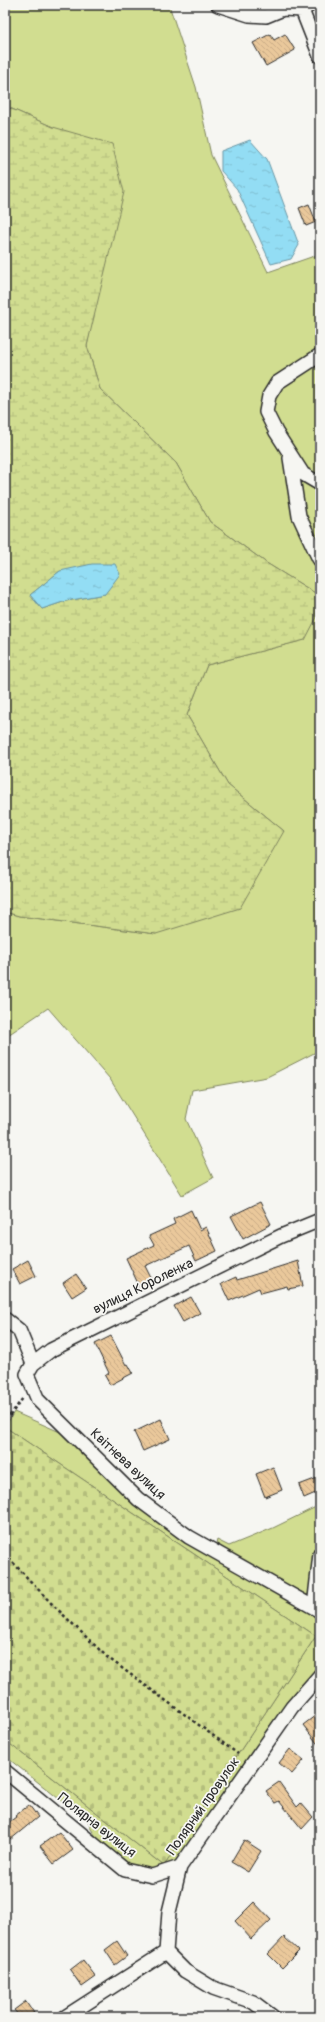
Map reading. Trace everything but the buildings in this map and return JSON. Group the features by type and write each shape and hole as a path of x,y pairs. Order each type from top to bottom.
{"street":[{"path":"218,5 249,15 266,16 283,9 306,7 320,56"},
{"path":"320,355 277,383 269,396 266,412 303,474 320,484"},
{"path":"289,452 299,516 320,560"},
{"name":"вулиця Короленка","path":"30,1369 51,1350 76,1337 281,1236 320,1220"},
{"path":"5,1319 19,1330 30,1369"},
{"name":"Квітнева вулиця","path":"30,1369 38,1400 138,1498 189,1537 317,1609"},
{"path":"317,1609 320,1554"},
{"name":"Полярний провулок","path":"166,1952 169,1912 180,1867 292,1707 320,1675"},
{"name":"Полярна вулиця","path":"5,1771 125,1870 152,1876 180,1867"},
{"path":"65,2017 166,1952 185,1971 213,1988 253,2002 273,2017"}],"path":[{"path":"5,1418 8,1418 26,1393 30,1369"},
{"path":"5,1554 51,1603 108,1657 238,1754"}],"green space":[{"path":"5,5 169,5 196,87 211,155 268,272 320,254 320,596 268,564 210,522 176,463 100,389 87,346 98,292 53,127 5,106"},
{"path":"5,106 53,127 112,144 124,192 87,346 100,389 176,463 210,522 268,564 320,596 320,611 305,640 207,665 187,715 228,785 284,831 240,908 156,934 19,916 5,912","holes":["60,571 105,594 66,601 42,609 30,595"]},
{"path":"320,611 320,1050 267,1077 192,1090 186,1119 213,1178 182,1195 110,1079 48,1008 5,1037 5,912 19,916 156,934 284,831 228,785 187,715 207,665 304,640"},
{"path":"14,1412 60,1432 130,1497 320,1618 320,1669 283,1708 265,1732 239,1777 204,1820 177,1867 154,1873 124,1866 103,1847 91,1829 88,1819 73,1810 5,1756 5,1740 164,1866 316,1636 5,1427"},
{"path":"5,1427 316,1636 164,1866 5,1740"},
{"path":"320,1505 320,1537 314,1559 309,1596 215,1547 217,1540 229,1546 273,1528"}],"water":[{"path":"250,140 267,159 299,245 291,259 271,264 237,189 221,171 221,151"},
{"path":"92,564 115,564 120,574 105,594 66,601 42,609 30,595 60,571"}]}
